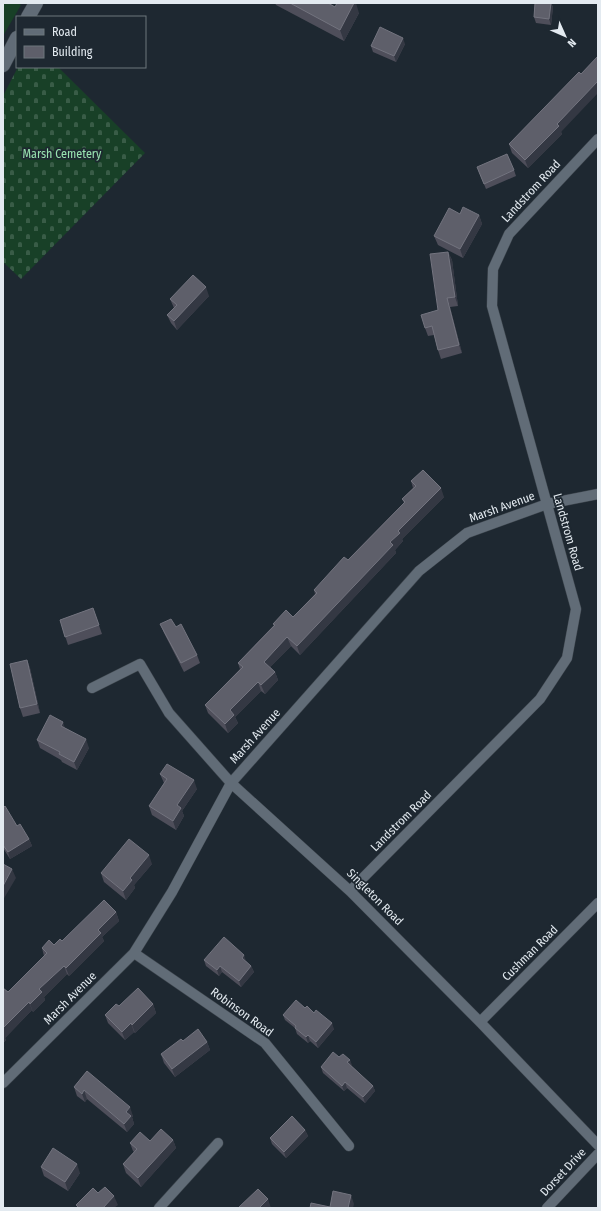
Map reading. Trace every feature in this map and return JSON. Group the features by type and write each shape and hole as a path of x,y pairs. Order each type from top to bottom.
{"main road":[{"path":"29,16 36,3"},
{"path":"3,65 16,40"}],"street":[{"name":"Landstrom Road","path":"350,891 540,699 568,658 576,609 492,306 493,269 509,234 598,139"},
{"name":"Marsh Avenue","path":"3,1083 134,953 172,892 231,783 419,571 467,533 546,504 598,494"},
{"name":"Singleton Road","path":"92,688 140,664 169,713 231,783 350,891 480,1022 598,1145"},
{"name":"Cushman Road","path":"480,1022 598,903"},
{"name":"Robinson Road","path":"134,953 265,1043 349,1146"},
{"path":"159,1208 218,1143"},
{"name":"Dorset Drive","path":"547,1208 598,1154"}],"green space":[{"path":"3,3 18,3 21,5 3,36"},
{"name":"Marsh Cemetery","path":"17,68 59,68 145,153 21,279 3,262 3,96"}],"building":[{"path":"290,3 328,3 335,7 337,3 354,3 340,30"},
{"path":"535,3 551,3 549,19 534,17"},
{"path":"380,27 403,38 394,56 371,46"},
{"path":"598,56 598,81 557,124 559,126 525,160 509,144 579,72 581,74"},
{"path":"507,154 514,170 484,184 477,167"},
{"path":"463,207 479,215 460,249 434,236 449,208 460,214"},
{"path":"448,252 455,297 447,298 459,345 438,350 432,326 425,328 421,315 438,310 430,254"},
{"path":"193,275 206,287 174,321 167,315 177,305 170,299"},
{"path":"423,470 441,488 398,531 400,533 390,542 393,545 297,646 287,637 264,662 275,672 261,685 258,682 230,710 234,715 225,724 205,705 243,667 238,663 275,625 273,624 286,610 293,617 317,593 314,590 344,557 348,560 405,502 402,499 416,486 411,481"},
{"path":"93,608 99,625 65,637 60,620"},
{"path":"171,619 176,627 181,624 197,655 181,663 160,624"},
{"path":"27,660 37,704 20,708 10,664"},
{"path":"50,715 63,722 61,726 86,739 74,762 59,754 60,752 37,740"},
{"path":"167,764 194,780 177,805 181,808 173,821 149,806 167,779 160,774"},
{"path":"5,806 17,826 20,824 29,839 8,852 3,845 3,808"},
{"path":"129,839 149,855 130,878 132,880 123,891 101,873"},
{"path":"3,864 12,869 3,886"},
{"path":"104,900 116,912 98,930 101,933 66,968 64,966 39,989 42,992 30,1004 29,1002 3,1028 3,988 8,992 47,953 42,948 49,940 54,945 60,939 62,941"},
{"path":"224,937 244,955 242,958 251,966 239,981 220,966 217,970 204,960"},
{"path":"138,988 153,1004 132,1025 131,1023 122,1032 105,1015 116,1004 119,1006"},
{"path":"296,1000 305,1008 307,1006 314,1013 316,1010 332,1023 316,1042 308,1035 306,1037 295,1028 296,1026 283,1015"},
{"path":"198,1029 207,1042 172,1069 161,1054 181,1039 183,1041"},
{"path":"333,1052 339,1057 343,1054 350,1060 347,1062 373,1086 363,1097 345,1082 342,1086 321,1067"},
{"path":"87,1071 130,1107 126,1112 131,1116 124,1124 84,1090 82,1094 74,1087"},
{"path":"292,1116 305,1130 284,1152 270,1138"},
{"path":"161,1129 173,1140 138,1178 123,1164 137,1149 130,1143 140,1132 150,1141"},
{"path":"53,1148 77,1164 65,1182 41,1167"},
{"path":"105,1187 114,1196 103,1208 79,1208 76,1205 93,1188 98,1193"},
{"path":"258,1189 268,1199 259,1208 238,1208"},
{"path":"333,1191 351,1195 348,1208 310,1208 311,1203 330,1207"}]}
